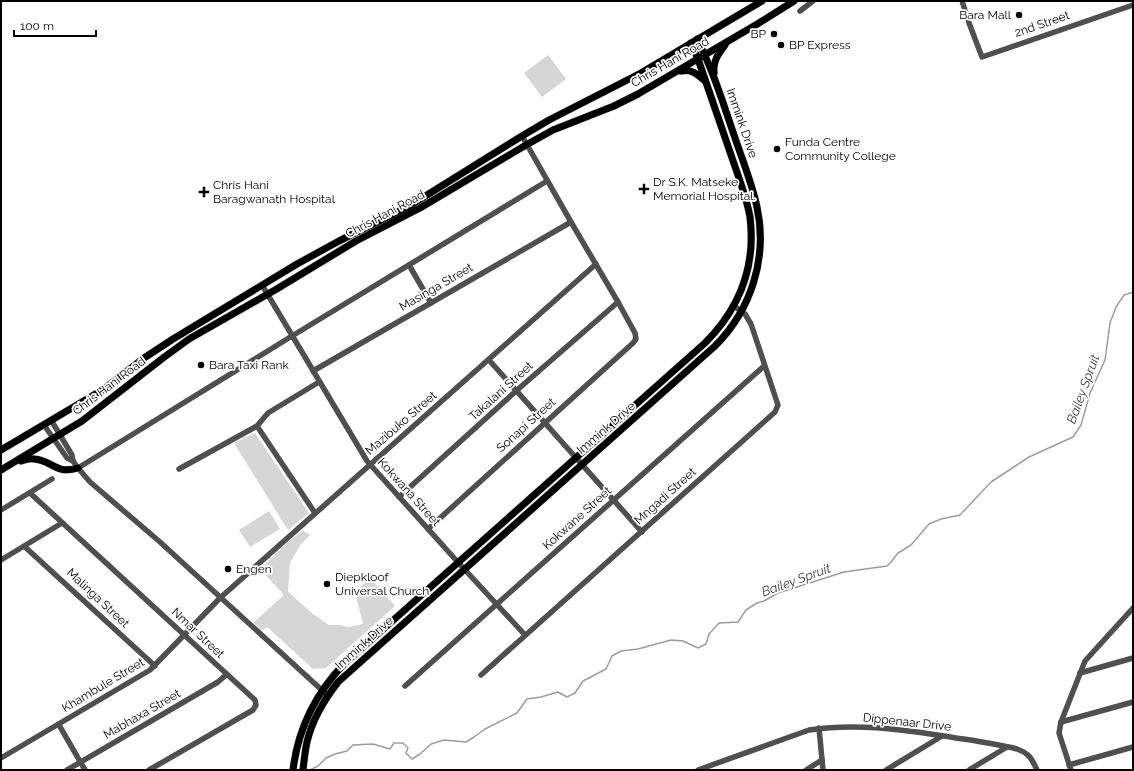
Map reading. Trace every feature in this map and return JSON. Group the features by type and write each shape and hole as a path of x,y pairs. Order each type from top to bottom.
{"main road":[{"name":"Chris Hani Road","path":"1,450 104,389 163,345 297,264 411,205 549,120 641,72 762,1"},
{"name":"Chris Hani Road","path":"1,470 82,421 181,345 268,295 356,241 420,208 553,130 614,106 638,94 794,1"},
{"name":"Immink Drive","path":"303,769 307,741 316,717 328,695 338,682 715,346 727,333 742,311 751,290 758,266 760,246 759,215 749,178 714,78 705,55 694,41"},
{"name":"Immink Drive","path":"293,770 297,744 302,729 322,690 335,673 705,342 719,328 734,306 744,284 750,258 751,243 749,216 740,181 698,59 694,41"},
{"path":"714,78 714,67 716,60 728,41"},
{"path":"676,72 687,70 690,71 697,74 706,83"},
{"path":"225,308 258,292 263,292 268,295"},
{"path":"14,462 34,458 63,470 69,471 78,468"}],"street":[{"path":"800,11 813,1"},
{"name":"2nd Street","path":"962,1 982,57 1133,5"},
{"path":"522,136 618,302"},
{"path":"78,468 547,181"},
{"name":"Masinga Street","path":"313,371 571,222"},
{"name":"Mazibuko Street","path":"220,598 596,264"},
{"path":"409,265 431,303"},
{"name":"Kokwana Street","path":"262,285 370,465 496,605 525,634"},
{"name":"Sonapi Street","path":"428,529 635,341 636,336 618,302"},
{"name":"Takalani Street","path":"399,497 516,391 618,302"},
{"name":"Mngadi Street","path":"481,675 525,634 642,532 775,412 778,405 749,320 742,311 734,306"},
{"path":"489,360 642,532"},
{"name":"Kokwane Street","path":"405,686 764,366"},
{"path":"179,469 257,426 268,413 319,382"},
{"path":"51,420 56,436"},
{"path":"44,425 56,436 72,455 73,461 90,482 328,695"},
{"path":"257,426 315,513"},
{"path":"1,510 52,479"},
{"name":"Nmar Street","path":"30,493 255,700 255,708 247,714 150,770"},
{"path":"1,560 62,523"},
{"name":"Malinga Street","path":"25,546 155,666"},
{"name":"Khambule Street","path":"1,758 145,674 185,636 220,598"},
{"path":"1133,608 1089,657 1080,673 1061,722 1059,733 1070,768 1133,746"},
{"path":"1080,673 1133,658"},
{"name":"Mabhaxa Street","path":"67,770 218,682 227,674"},
{"path":"1061,722 1133,702"},
{"path":"59,725 85,770"},
{"name":"Dippenaar Drive","path":"698,770 809,730 820,728 866,727 926,733 1007,747 1026,753 1032,760 1037,770"},
{"path":"820,728 823,770"},
{"path":"886,770 942,736"},
{"path":"969,770 1007,747"},
{"path":"806,770 822,760"}],"shaded area":[{"path":"548,55 566,79 542,97 524,73"},
{"path":"255,433 309,513 288,530 234,443"},
{"path":"269,511 280,529 250,547 239,530"},
{"path":"303,530 310,535 301,544 290,563 288,591 313,614 329,625 349,627 363,624 355,592 370,578 395,606 326,668 313,669 267,627 262,630 253,623 284,595 260,569"}],"waterway":[{"name":"Bailey Spruit","path":"310,770 318,766 326,758 347,751 353,745 373,744 390,749 394,743 403,743 408,748 406,753 412,759 431,744 444,740 466,742 485,729 517,713 527,699 558,692 567,697 575,693 583,681 606,669 612,656 621,651 638,649 671,640 683,641 698,648 706,644 709,634 719,623 738,622 746,610 778,593 844,572 887,566 898,553 911,545 929,524 941,519 960,515 991,482 1029,457 1073,437 1081,425 1090,393 1105,360 1110,323 1116,307 1124,295 1133,292"}],"place":[{"name":"Bara Mall","path":"1019,15"},
{"name":"BP","path":"774,34"},
{"name":"BP Express","path":"781,45"},
{"name":"Funda Centre Community College","path":"777,149"},
{"name":"Dr S.K. Matseke Memorial Hospital.","path":"644,189"},
{"name":"Chris Hani Baragwanath Hospital","path":"204,192"},
{"name":"Bara Taxi Rank","path":"201,365"},
{"name":"Engen","path":"228,569"},
{"name":"Diepkloof Universal Church","path":"327,584"}]}
